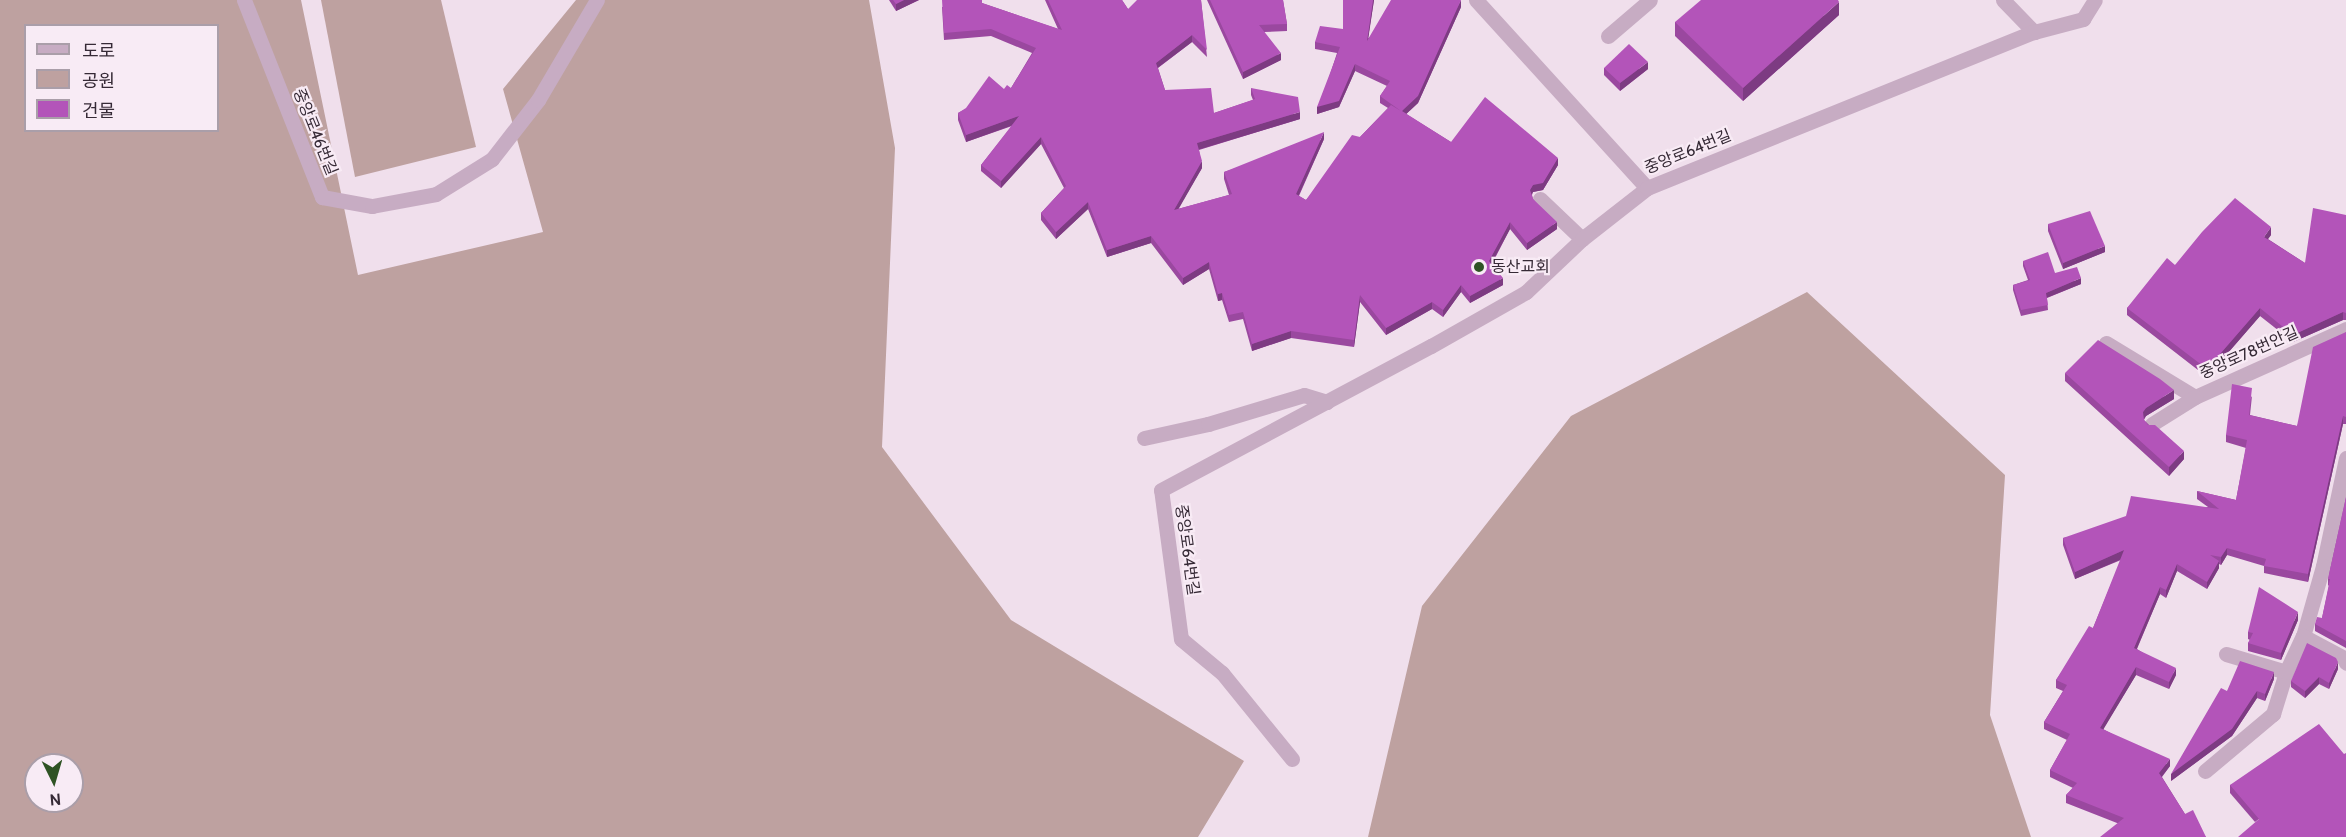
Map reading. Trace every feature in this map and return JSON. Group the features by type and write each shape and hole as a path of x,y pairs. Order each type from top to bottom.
{"street":[{"name":"중앙로46번길","path":"244,0 322,197 372,206 436,194 492,159 538,100 597,0"},
{"path":"1476,0 1647,188"},
{"path":"1608,36 1650,0"},
{"path":"2003,0 2034,32"},
{"name":"중앙로64번길","path":"1292,759 1222,673 1181,639 1161,490 1327,402 1526,292 1582,239 1647,188 2034,32 2083,20 2095,0"},
{"path":"1540,199 1582,239"},
{"name":"중앙로78번안길","path":"2106,344 2195,397 2346,329"},
{"path":"1144,438 1208,424 1304,395 1327,402"},
{"path":"2151,424 2195,397"},
{"path":"2205,771 2272,714 2286,672 2302,636 2323,566 2346,458"},
{"path":"2302,636 2344,658 2346,663"},
{"path":"2226,654 2286,672"}],"green space":[{"path":"0,0 301,0 358,275 543,232 503,89 576,0 869,0 895,148 882,447 1011,620 1244,761 1198,837 0,837"},
{"path":"321,0 441,0 476,147 355,177"},
{"path":"1807,292 2005,475 1990,715 2031,837 1368,837 1422,606 1571,416"}],"building":[{"path":"942,0 982,0 982,3 1062,30 1048,0 1122,0 1128,9 1137,0 1201,0 1207,50 1192,35 1156,63 1165,90 1211,88 1214,113 1255,99 1251,88 1298,97 1300,112 1197,143 1202,161 1174,210 1232,194 1224,172 1324,132 1296,194 1306,200 1352,135 1360,137 1391,105 1401,111 1380,96 1390,81 1355,64 1339,101 1317,107 1340,47 1315,42 1320,26 1343,29 1343,0 1373,0 1367,41 1391,0 1461,0 1418,96 1402,111 1451,142 1485,97 1558,158 1543,183 1533,185 1530,190 1533,199 1557,222 1527,243 1510,222 1489,261 1503,278 1470,296 1461,285 1443,310 1432,302 1386,328 1360,295 1354,340 1291,331 1252,344 1243,312 1229,315 1222,293 1218,294 1209,262 1183,278 1151,236 1107,250 1088,202 1056,232 1041,213 1066,186 1041,137 1001,181 981,165 1019,116 966,135 958,113 966,108 989,76 1004,89 1007,85 1011,88 1036,48 991,29 944,33"},
{"path":"1210,0 1283,0 1287,24 1259,25 1281,53 1243,72"},
{"path":"1701,0 1838,0 1839,2 1743,88 1675,22"},
{"path":"1629,44 1648,62 1620,83 1604,68"},
{"path":"2235,198 2271,227 2264,237 2305,263 2313,208 2346,215 2346,313 2343,312 2293,335 2260,308 2207,369 2127,308 2167,258 2175,265 2202,232"},
{"path":"2090,211 2105,246 2063,263 2048,224"},
{"path":"2048,252 2055,273 2077,267 2081,278 2046,293 2048,305 2021,310 2013,285 2030,280 2023,261"},
{"path":"2346,332 2346,417 2343,416 2308,574 2264,566 2266,559 2227,548 2221,557 2210,555 2219,561 2207,582 2177,564 2166,590 2160,587 2134,648 2176,668 2169,682 2136,667 2100,728 2170,759 2159,773 2185,814 2193,810 2206,837 2100,837 2124,818 2066,795 2077,783 2050,770 2070,734 2044,722 2067,685 2056,680 2089,626 2093,628 2124,550 2075,572 2063,538 2126,516 2131,496 2219,509 2197,491 2236,500 2247,440 2226,435 2232,384 2252,388 2249,415 2297,426 2313,347"},
{"path":"2098,340 2174,390 2143,412 2144,420 2148,425 2155,425 2184,451 2169,467 2065,373"},
{"path":"2346,497 2346,641 2315,624 2317,617 2322,618"},
{"path":"2259,587 2298,612 2281,653 2248,643 2253,633 2248,632"},
{"path":"2307,643 2336,658 2338,662 2329,683 2319,677 2305,691 2291,681"},
{"path":"2240,661 2274,672 2265,694 2257,691 2232,729 2171,774 2221,688 2227,691"},
{"path":"2319,724 2344,754 2346,753 2346,837 2238,837 2259,819 2230,785"}],"place":[{"name":"동산교회","path":"1479,267"}]}
